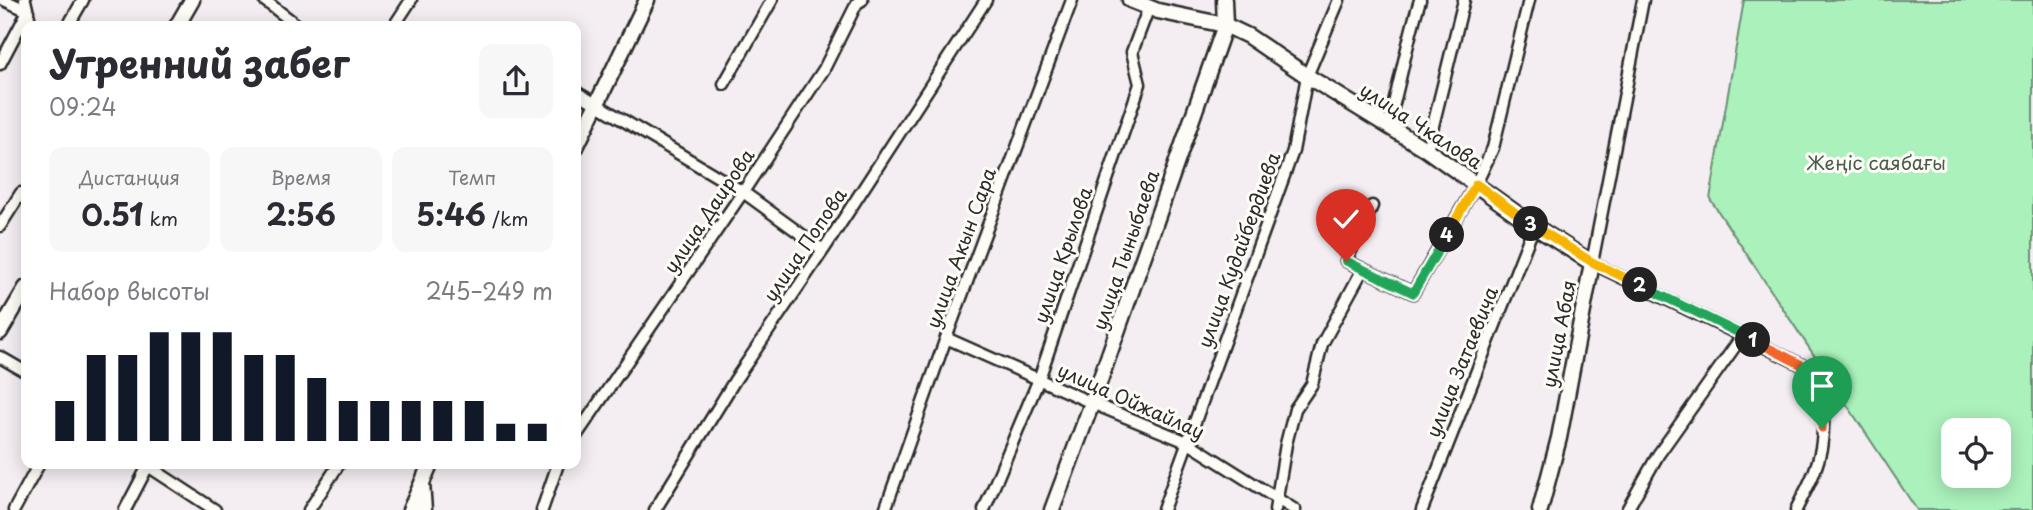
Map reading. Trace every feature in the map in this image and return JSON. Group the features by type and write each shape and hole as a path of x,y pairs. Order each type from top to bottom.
{"street":[{"path":"0,64 27,6 4,0"},
{"path":"71,21 83,0"},
{"path":"180,21 192,0"},
{"path":"397,21 411,0"},
{"path":"581,137 646,0"},
{"path":"724,84 772,0"},
{"name":"улица Попова","path":"655,510 735,380 986,0"},
{"name":"улица Акын Сара","path":"885,510 1072,0"},
{"name":"улица Чкалова","path":"1130,0 1225,26 1248,36 1427,150 1534,226 1592,262 1808,368 1817,383 1821,398 1822,428 1815,470 1796,510"},
{"name":"улица Тыныбаева","path":"1052,510 1225,26 1224,0"},
{"name":"улица Кудайбердиева","path":"1163,510 1293,151 1307,76 1339,0"},
{"path":"1388,126 1420,0"},
{"path":"1427,150 1464,0"},
{"path":"1372,206 1346,261 1413,293 1476,184 1493,148 1529,0"},
{"name":"улица Абая","path":"1539,510 1559,438 1643,0"},
{"path":"267,1 290,21"},
{"name":"улица Даирова","path":"581,429 824,69 857,1"},
{"name":"улица Крылова","path":"984,510 1039,379 1140,85 1132,52 1149,7"},
{"path":"581,95 743,192 823,250"},
{"path":"0,226 21,194"},
{"name":"улица Затаевича","path":"1422,510 1534,226"},
{"path":"1275,510 1295,409 1312,384 1322,344 1363,269"},
{"path":"0,332 21,296"},
{"path":"1627,510 1653,463 1743,335"},
{"name":"улица Ойжайлау","path":"946,338 1187,442 1295,510"},
{"path":"0,357 21,369"},
{"path":"14,510 36,469"},
{"path":"125,510 145,469"},
{"path":"153,469 211,509"},
{"path":"309,510 336,469"},
{"path":"410,510 428,469"},
{"path":"542,510 556,469"},
{"path":"422,483 424,510"}],"green space":[{"name":"Жеңіс саябағы","path":"1744,0 2033,0 2033,510 1917,510 1710,199"}],"route":[{"path":"1346,261 1413,293 1476,184 1534,226 1592,262 1808,368 1814,375 1821,398 1822,428"}]}
